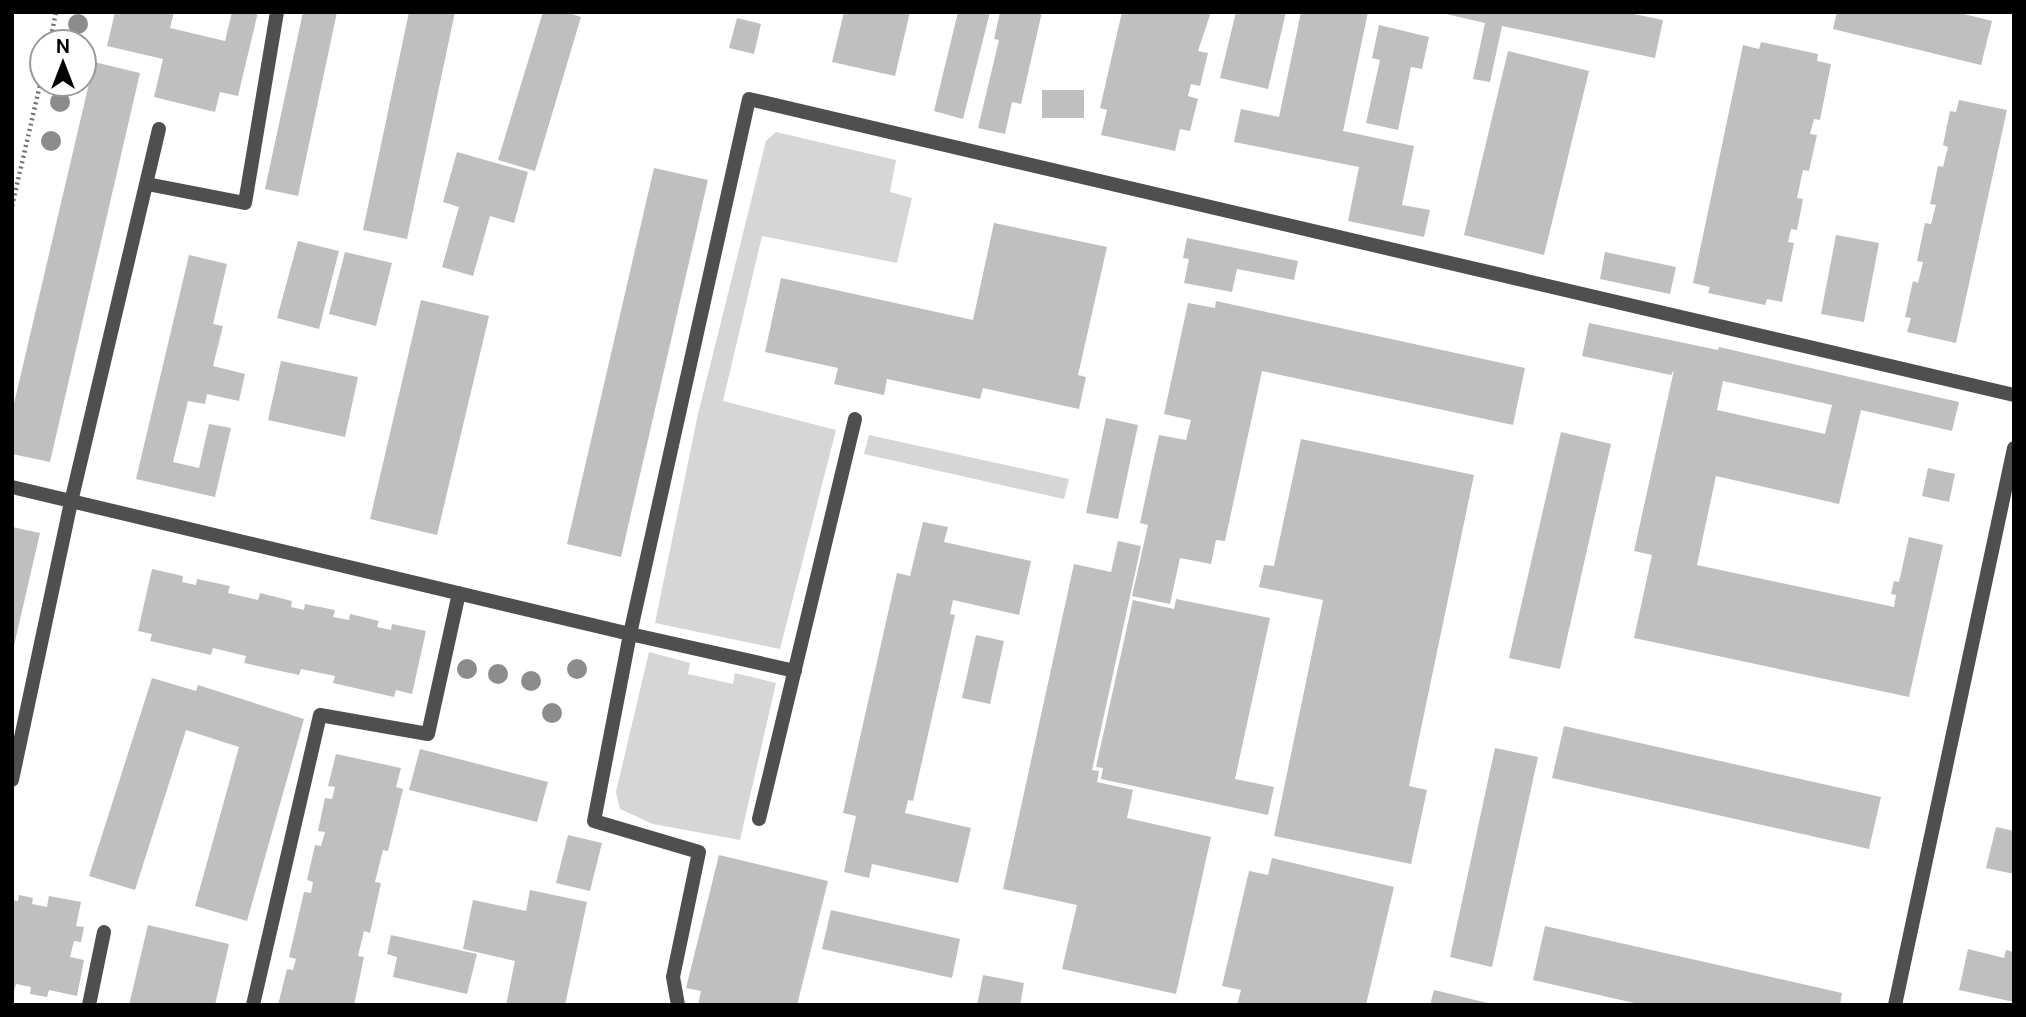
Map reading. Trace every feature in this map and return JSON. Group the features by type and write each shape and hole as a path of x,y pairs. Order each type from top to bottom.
{"street":[{"path":"147,184 245,203 277,12"},
{"path":"678,1005 673,977 699,852 594,821 630,634 749,99 2014,395"},
{"path":"12,780 71,502 159,129"},
{"path":"759,819 855,419"},
{"path":"1895,1005 2014,448"},
{"path":"12,487 794,671"},
{"path":"253,1005 320,715 428,734 459,593"},
{"path":"89,1005 104,932"}],"path":[{"path":"12,206 37,98"}],"shaded area":[{"path":"776,132 896,160 890,192 912,198 897,263 762,236 723,401 836,430 780,649 655,623 698,414 766,141"},
{"path":"869,435 1069,479 1064,499 864,454"},
{"path":"649,652 690,663 688,674 733,684 735,673 776,683 740,840 653,824 620,809 616,792"}],"building":[{"path":"115,12 174,12 170,28 225,41 232,12 258,12 238,96 220,92 215,112 154,97 163,59 107,46"},
{"path":"303,12 337,12 298,196 265,189"},
{"path":"409,12 455,12 407,239 363,230"},
{"path":"543,12 566,12 581,17 535,171 498,160"},
{"path":"844,12 910,12 895,76 832,62"},
{"path":"958,12 990,12 963,119 934,111"},
{"path":"1000,12 1042,12 1021,104 1012,102 1005,134 978,128 999,40 994,39"},
{"path":"1122,12 1211,12 1198,51 1208,53 1200,86 1191,84 1188,96 1198,99 1190,131 1180,129 1175,151 1101,135 1107,110 1100,108"},
{"path":"1236,12 1286,12 1268,89 1220,78"},
{"path":"1301,12 1368,12 1343,131 1414,146 1402,205 1430,210 1424,237 1348,221 1359,167 1234,142 1241,109 1279,117"},
{"path":"1624,12 1663,20 1655,58 1502,26 1490,82 1473,79 1485,23 1442,13"},
{"path":"1837,12 1956,12 1992,21 1981,65 1833,29"},
{"path":"737,18 761,24 754,54 729,48"},
{"path":"1379,25 1429,37 1422,69 1411,67 1398,130 1366,123 1380,60 1372,58"},
{"path":"1761,42 1818,54 1817,61 1831,64 1820,120 1814,119 1810,134 1817,135 1809,171 1803,170 1797,198 1803,199 1797,230 1791,229 1788,242 1794,243 1782,302 1767,299 1765,305 1708,293 1710,287 1693,283 1743,45 1759,49"},
{"path":"1508,51 1589,71 1544,255 1464,235"},
{"path":"98,63 140,73 50,462 12,454 12,412 86,98 98,98"},
{"path":"1042,90 1084,90 1084,118 1042,118"},
{"path":"1959,100 2007,110 1956,343 1907,332 1911,318 1905,317 1913,281 1918,283 1923,262 1917,261 1925,223 1931,224 1936,205 1930,204 1938,166 1943,167 1948,147 1943,145 1950,111 1956,112"},
{"path":"457,152 528,172 514,223 490,216 473,276 442,267 459,207 443,202"},
{"path":"654,168 708,180 621,557 567,544"},
{"path":"994,223 1107,247 1078,375 1086,377 1079,409 983,388 980,399 887,379 884,395 834,384 838,368 765,352 781,278 973,320"},
{"path":"1836,235 1879,243 1864,322 1821,314"},
{"path":"1187,238 1298,261 1294,280 1237,269 1232,292 1184,283 1189,259 1183,258"},
{"path":"298,241 339,251 319,329 277,318"},
{"path":"345,252 392,263 376,326 329,314"},
{"path":"1605,252 1676,267 1670,294 1600,279"},
{"path":"189,255 227,264 213,324 223,326 213,366 245,374 239,401 207,394 205,404 188,401 173,462 199,468 209,424 231,428 215,497 136,479"},
{"path":"421,300 489,316 437,535 370,519"},
{"path":"1216,301 1525,368 1513,425 1262,371 1225,541 1216,540 1211,564 1180,558 1170,604 1132,596 1148,525 1140,523 1159,435 1186,440 1191,420 1164,414 1188,303 1215,308"},
{"path":"1589,323 1718,350 1719,347 1959,402 1952,431 1861,410 1839,504 1716,476 1697,565 1894,607 1896,595 1891,594 1894,581 1899,582 1909,537 1943,545 1909,697 1634,638 1652,555 1634,551 1674,370 1671,375 1582,356","holes":["1723,381 1832,405 1825,434 1717,410"]},
{"path":"281,361 358,377 345,437 268,420"},
{"path":"1106,418 1138,425 1118,519 1086,513"},
{"path":"1561,432 1611,444 1560,669 1509,658"},
{"path":"1301,439 1474,475 1409,786 1427,790 1411,864 1274,836 1323,600 1259,587 1264,565 1274,566"},
{"path":"1928,468 1955,474 1949,502 1922,496"},
{"path":"923,522 948,527 944,542 1031,561 1019,615 953,600 950,614 955,615 913,801 908,800 905,813 971,828 958,883 872,864 869,878 844,872 856,816 843,813 897,573 910,576"},
{"path":"12,527 40,533 13,650 12,649"},
{"path":"1118,541 1141,546 1092,770 1099,771 1097,782 1133,790 1127,818 1211,837 1176,994 1062,969 1077,905 1003,889 1074,564 1111,572"},
{"path":"152,569 183,576 182,582 196,585 197,579 230,586 228,593 258,600 260,593 292,601 291,607 304,610 305,604 335,610 333,617 349,620 350,614 379,621 377,627 391,630 392,624 426,631 412,694 396,690 394,697 333,683 335,676 301,669 299,675 244,663 246,656 213,648 211,655 150,641 152,634 138,631"},
{"path":"1176,599 1270,618 1235,779 1274,787 1268,815 1101,779 1103,768 1096,767 1133,600 1174,609"},
{"path":"976,635 1004,641 990,704 962,698"},
{"path":"152,678 196,691 198,685 304,719 247,921 195,906 239,747 186,730 135,890 89,876"},
{"path":"1564,726 1881,797 1869,849 1552,778"},
{"path":"1495,748 1538,757 1492,967 1450,957"},
{"path":"420,749 548,782 537,822 409,790"},
{"path":"336,754 401,768 396,787 403,789 388,851 383,850 375,882 381,883 370,933 364,931 358,956 364,957 354,1005 278,1005 287,969 293,970 296,959 289,957 304,892 311,893 313,882 307,880 315,845 321,846 325,832 318,831 325,798 332,799 335,787 328,786"},
{"path":"1996,827 2014,831 2014,874 1986,868"},
{"path":"568,835 602,843 590,891 556,883"},
{"path":"719,855 828,881 797,1005 698,1005 701,991 686,988"},
{"path":"1272,858 1394,887 1366,1005 1237,1005 1241,990 1222,986 1249,871 1268,875"},
{"path":"530,890 587,902 565,1005 506,1005 515,961 463,949 473,900 526,911"},
{"path":"19,895 33,898 32,904 47,907 49,896 81,902 76,926 84,927 81,942 74,941 70,957 84,960 77,996 49,990 47,997 30,994 31,987 16,984 12,998 12,900 18,901"},
{"path":"831,910 960,939 952,978 822,949"},
{"path":"148,925 229,944 215,1005 129,1005"},
{"path":"1545,926 1842,993 1840,1005 1643,1005 1533,980"},
{"path":"391,935 477,954 467,994 393,977 397,957 387,954"},
{"path":"1968,949 2004,958 2006,950 2014,952 2014,1002 1959,990"},
{"path":"983,975 1024,983 1020,1005 977,1005"},
{"path":"1434,990 1492,1004 1492,1005 1430,1005"}],"tram line":[{"path":"12,18 13,12"}]}
